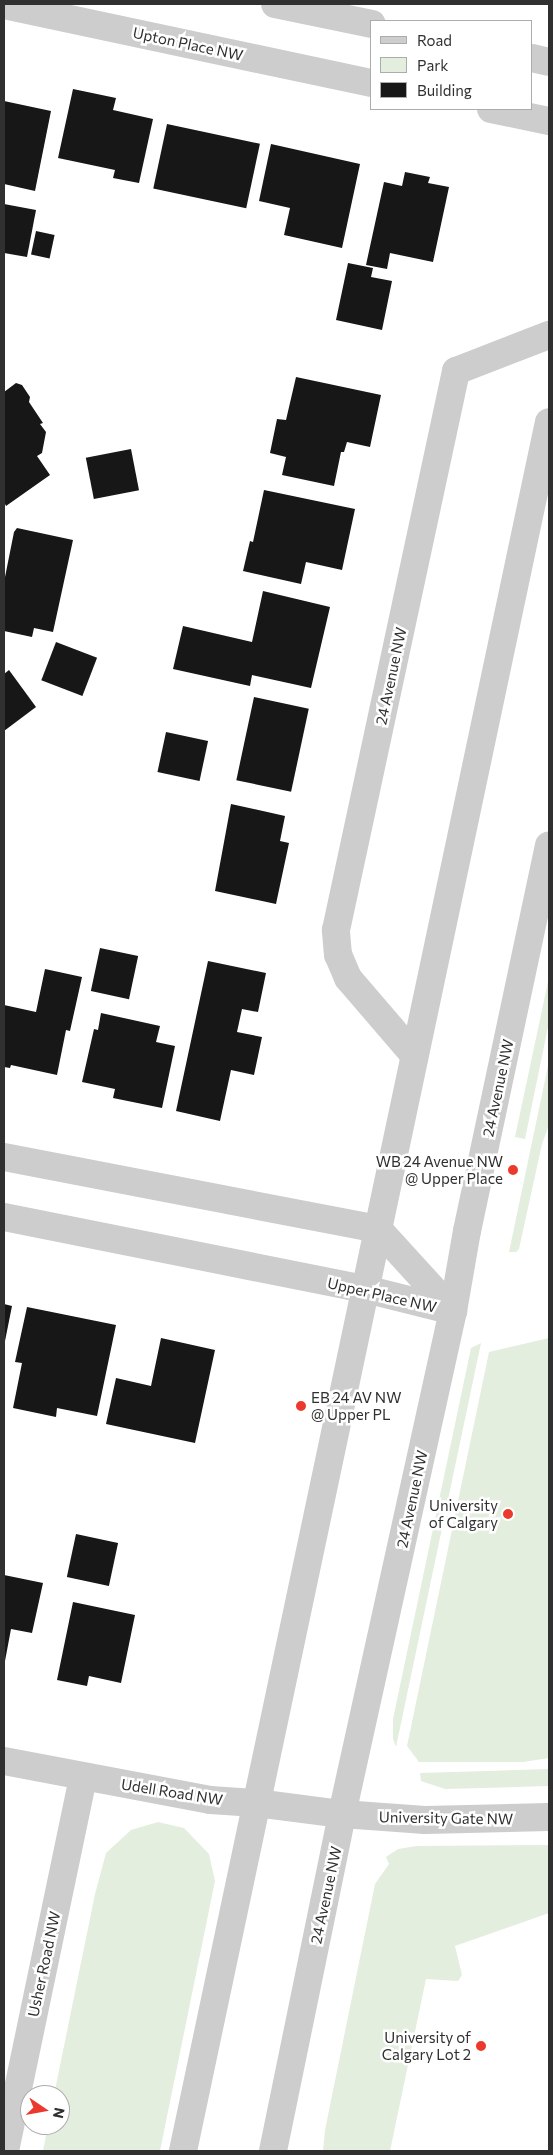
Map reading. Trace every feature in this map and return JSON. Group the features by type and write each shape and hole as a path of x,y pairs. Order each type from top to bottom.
{"street":[{"path":"275,4 370,24"},
{"name":"Upton Place NW","path":"4,5 370,83"},
{"path":"533,58 549,62"},
{"path":"497,110 549,121"},
{"name":"24 Avenue NW","path":"414,1055 348,978 338,954 336,930 456,371 549,335"},
{"path":"183,2151 549,422"},
{"name":"24 Avenue NW","path":"273,2151 342,1814 453,1312 467,1231 549,846"},
{"path":"4,1157 378,1228"},
{"name":"Upper Place NW","path":"4,1217 365,1289 453,1312"},
{"name":"Upper Place NW","path":"378,1228 453,1312"},
{"name":"Udell Road NW","path":"4,1760 83,1777 210,1800 256,1803 342,1814"},
{"name":"Usher Road NW","path":"5,2151 83,1777"},
{"name":"University Gate NW","path":"342,1814 425,1820 549,1817"}],"green space":[{"path":"549,977 549,1022 525,1139 515,1137"},
{"path":"549,1061 549,1125 542,1144 519,1249 516,1252 509,1252"},
{"path":"549,1338 549,1758 523,1762 419,1762 407,1746 489,1352"},
{"path":"481,1343 396,1747 393,1739 393,1719 471,1348"},
{"path":"549,1769 549,1786 445,1789 421,1781 420,1773"},
{"path":"158,1822 184,1828 209,1854 215,1881 160,2151 43,2151 46,2135 70,2135 70,2085 56,2085 95,1894 106,1853 131,1830"},
{"path":"549,1845 549,1913 455,1946 462,1975 458,1981 426,1979 390,2151 323,2151 325,2130 375,1884 389,1864 386,1857 398,1849 417,1846"}],"building":[{"path":"73,89 116,98 113,110 153,119 139,183 113,178 115,170 58,158"},
{"path":"4,101 51,111 35,191 4,184"},
{"path":"167,124 260,144 246,208 153,189"},
{"path":"271,144 360,164 342,248 284,235 290,208 259,201"},
{"path":"405,172 430,177 428,183 449,187 433,262 390,253 387,269 366,265 384,182 402,186"},
{"path":"4,204 36,210 27,257 4,253"},
{"path":"36,231 55,235 50,258 31,254"},
{"path":"348,263 373,268 371,277 392,281 382,330 336,320"},
{"path":"296,377 381,395 370,447 347,442 344,452 341,452 334,486 282,475 286,457 270,453 277,419 286,420"},
{"path":"16,383 22,385 30,397 29,402 43,423 40,424 46,432 42,453 37,456 50,475 6,506 4,502 4,392"},
{"path":"131,449 139,490 94,499 86,458"},
{"path":"264,490 355,509 342,570 306,562 301,584 243,571 250,541 253,542"},
{"path":"17,528 73,540 53,632 34,628 32,637 4,631 4,582 14,532"},
{"path":"263,591 330,607 311,688 252,675 250,686 173,669 183,626 252,642"},
{"path":"56,642 97,658 82,696 41,680"},
{"path":"9,670 36,707 4,731 4,674"},
{"path":"254,697 309,709 291,792 236,780"},
{"path":"166,732 208,741 200,781 157,772"},
{"path":"231,804 285,816 280,841 289,843 276,904 215,891"},
{"path":"100,948 138,956 129,999 91,991"},
{"path":"208,961 266,973 258,1012 242,1009 237,1032 262,1037 254,1075 231,1070 220,1121 176,1111"},
{"path":"45,969 82,977 70,1031 66,1030 57,1075 11,1065 10,1068 4,1067 4,1005 36,1012"},
{"path":"101,1013 160,1026 156,1042 175,1046 162,1108 113,1098 115,1089 82,1082 94,1029 98,1030"},
{"path":"4,1304 12,1306 5,1341 4,1341"},
{"path":"27,1307 116,1325 97,1416 57,1408 56,1417 13,1408 22,1363 15,1362"},
{"path":"161,1338 215,1350 195,1443 106,1424 116,1378 151,1386"},
{"path":"76,1534 118,1543 109,1586 67,1577"},
{"path":"4,1575 43,1583 32,1633 11,1629 5,1661"},
{"path":"73,1602 135,1615 121,1683 89,1676 87,1686 57,1680"}],"place":[{"name":"WB 24 Avenue NW @ Upper Place","path":"513,1170"},
{"name":"EB 24 AV NW @ Upper PL","path":"301,1406"},
{"name":"University of Calgary","path":"508,1514"},
{"name":"University of Calgary Lot 2","path":"481,2046"}]}
